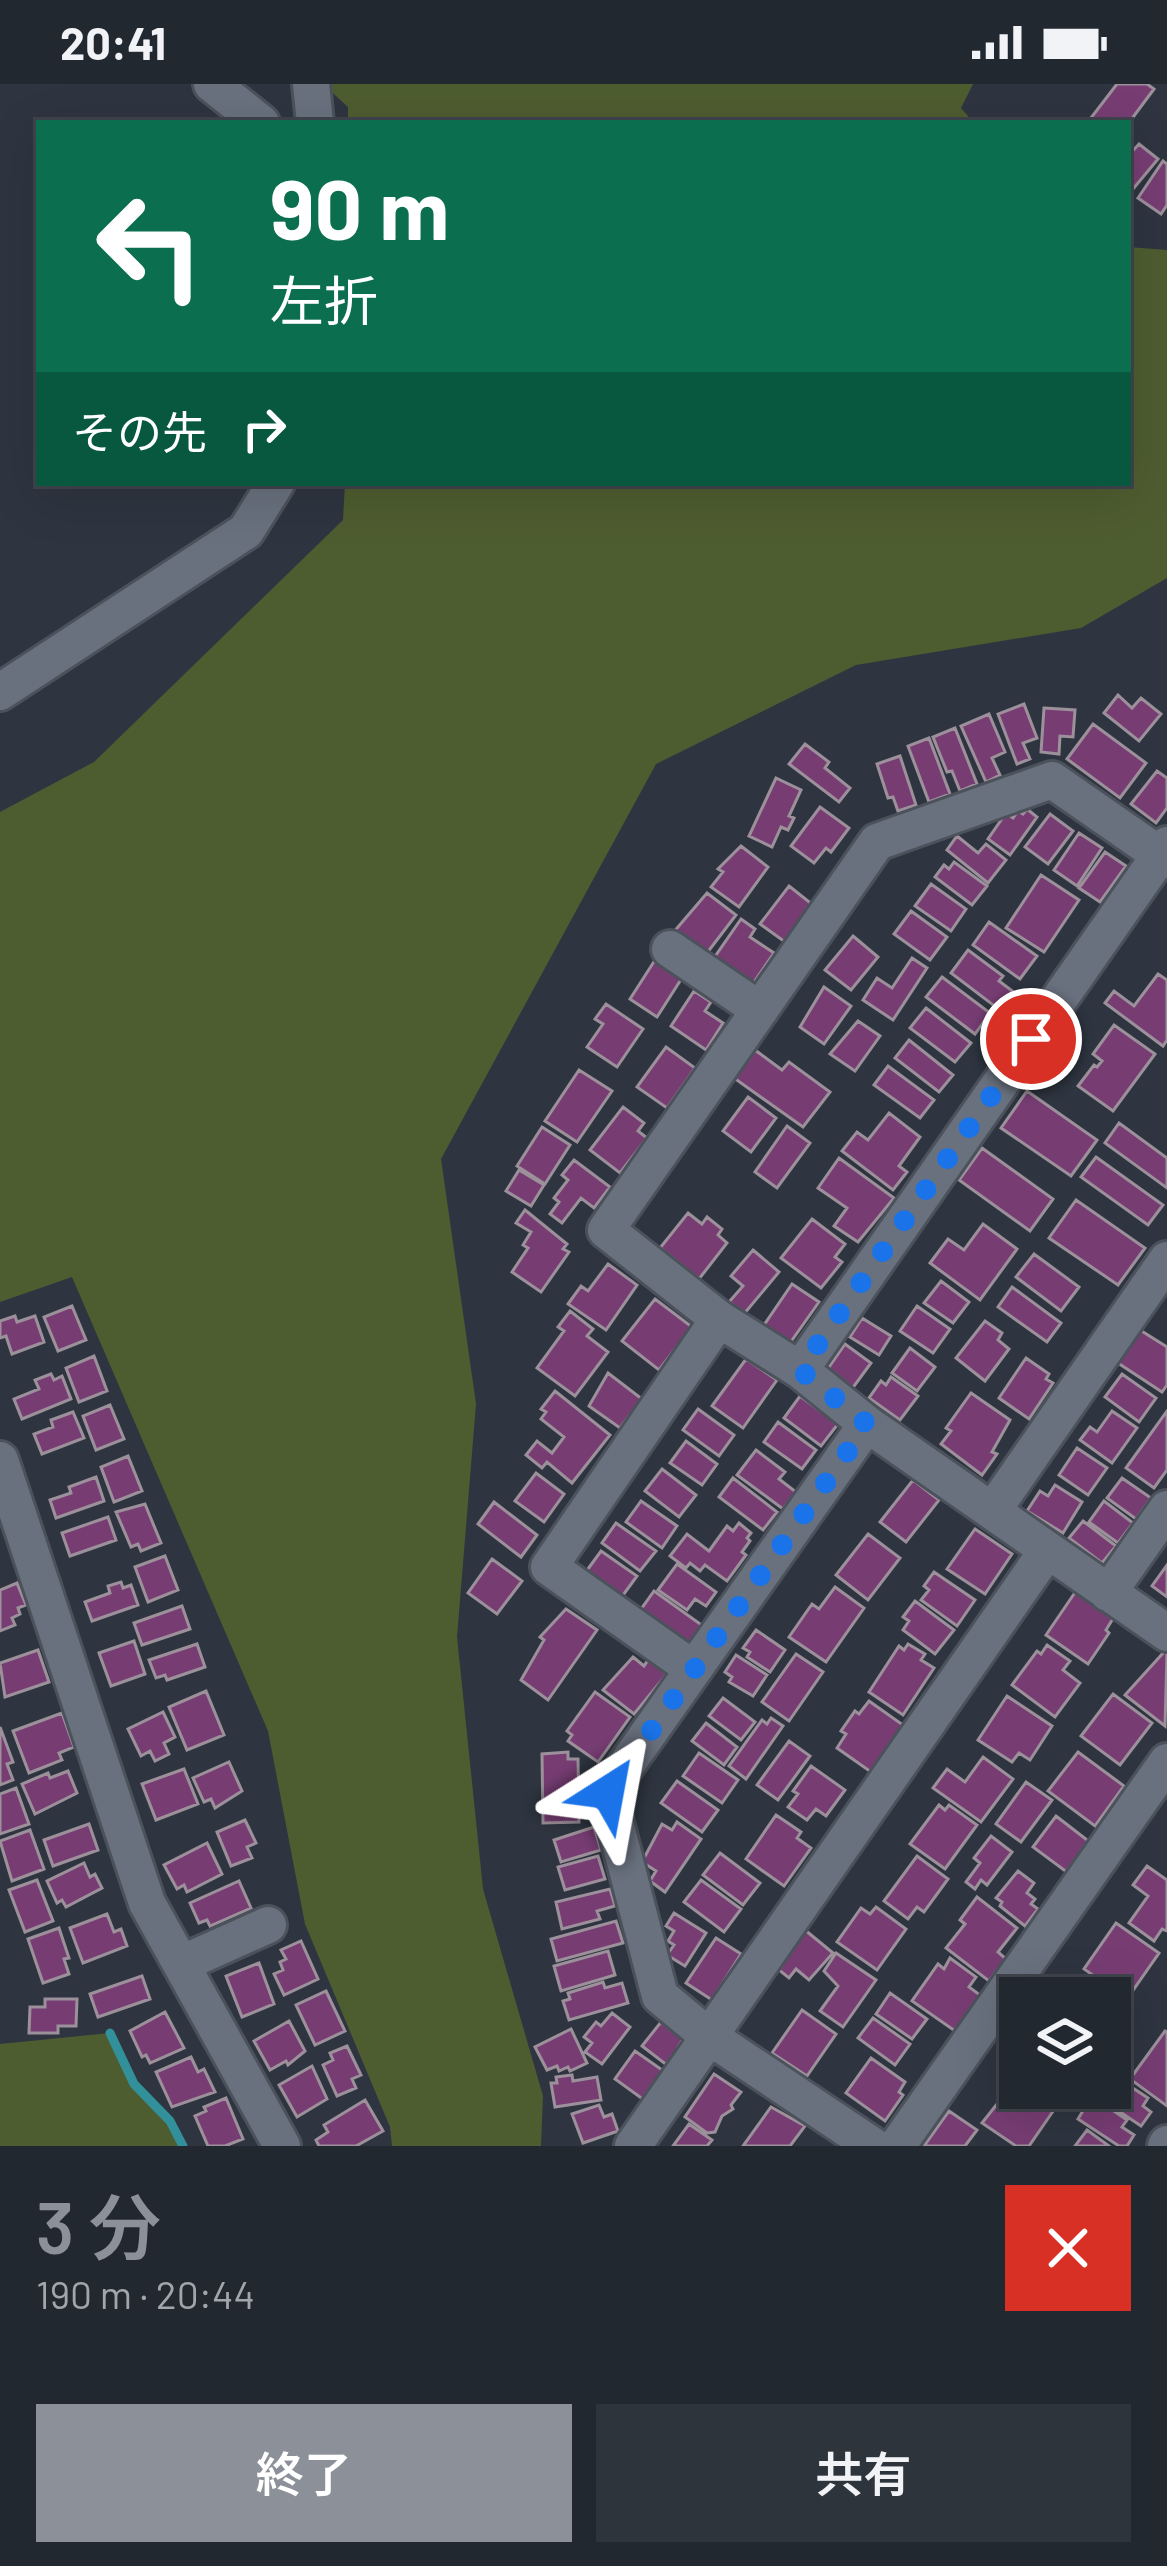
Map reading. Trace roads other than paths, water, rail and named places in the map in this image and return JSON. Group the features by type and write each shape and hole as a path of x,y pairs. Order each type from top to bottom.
{"street":[{"path":"212,84 257,120"},
{"path":"311,84 315,120"},
{"path":"0,692 246,531 274,486"},
{"path":"800,1370 1165,853 1052,780 877,842 606,1231 718,1319 800,1370 867,1424 1167,1634"},
{"path":"670,949 760,1010"},
{"path":"993,1510 1167,1260"},
{"path":"692,1668 549,1567 718,1319"},
{"path":"867,1424 608,1792 660,1996 707,2035 873,2146"},
{"path":"0,1460 147,1903 282,2146"},
{"path":"1108,1593 1167,1509"},
{"path":"633,2146 1047,1551"},
{"path":"897,2146 1167,1762"},
{"path":"181,1964 268,1925"}],"waterway":[{"path":"110,2033 134,2084 170,2121 183,2146"}]}
